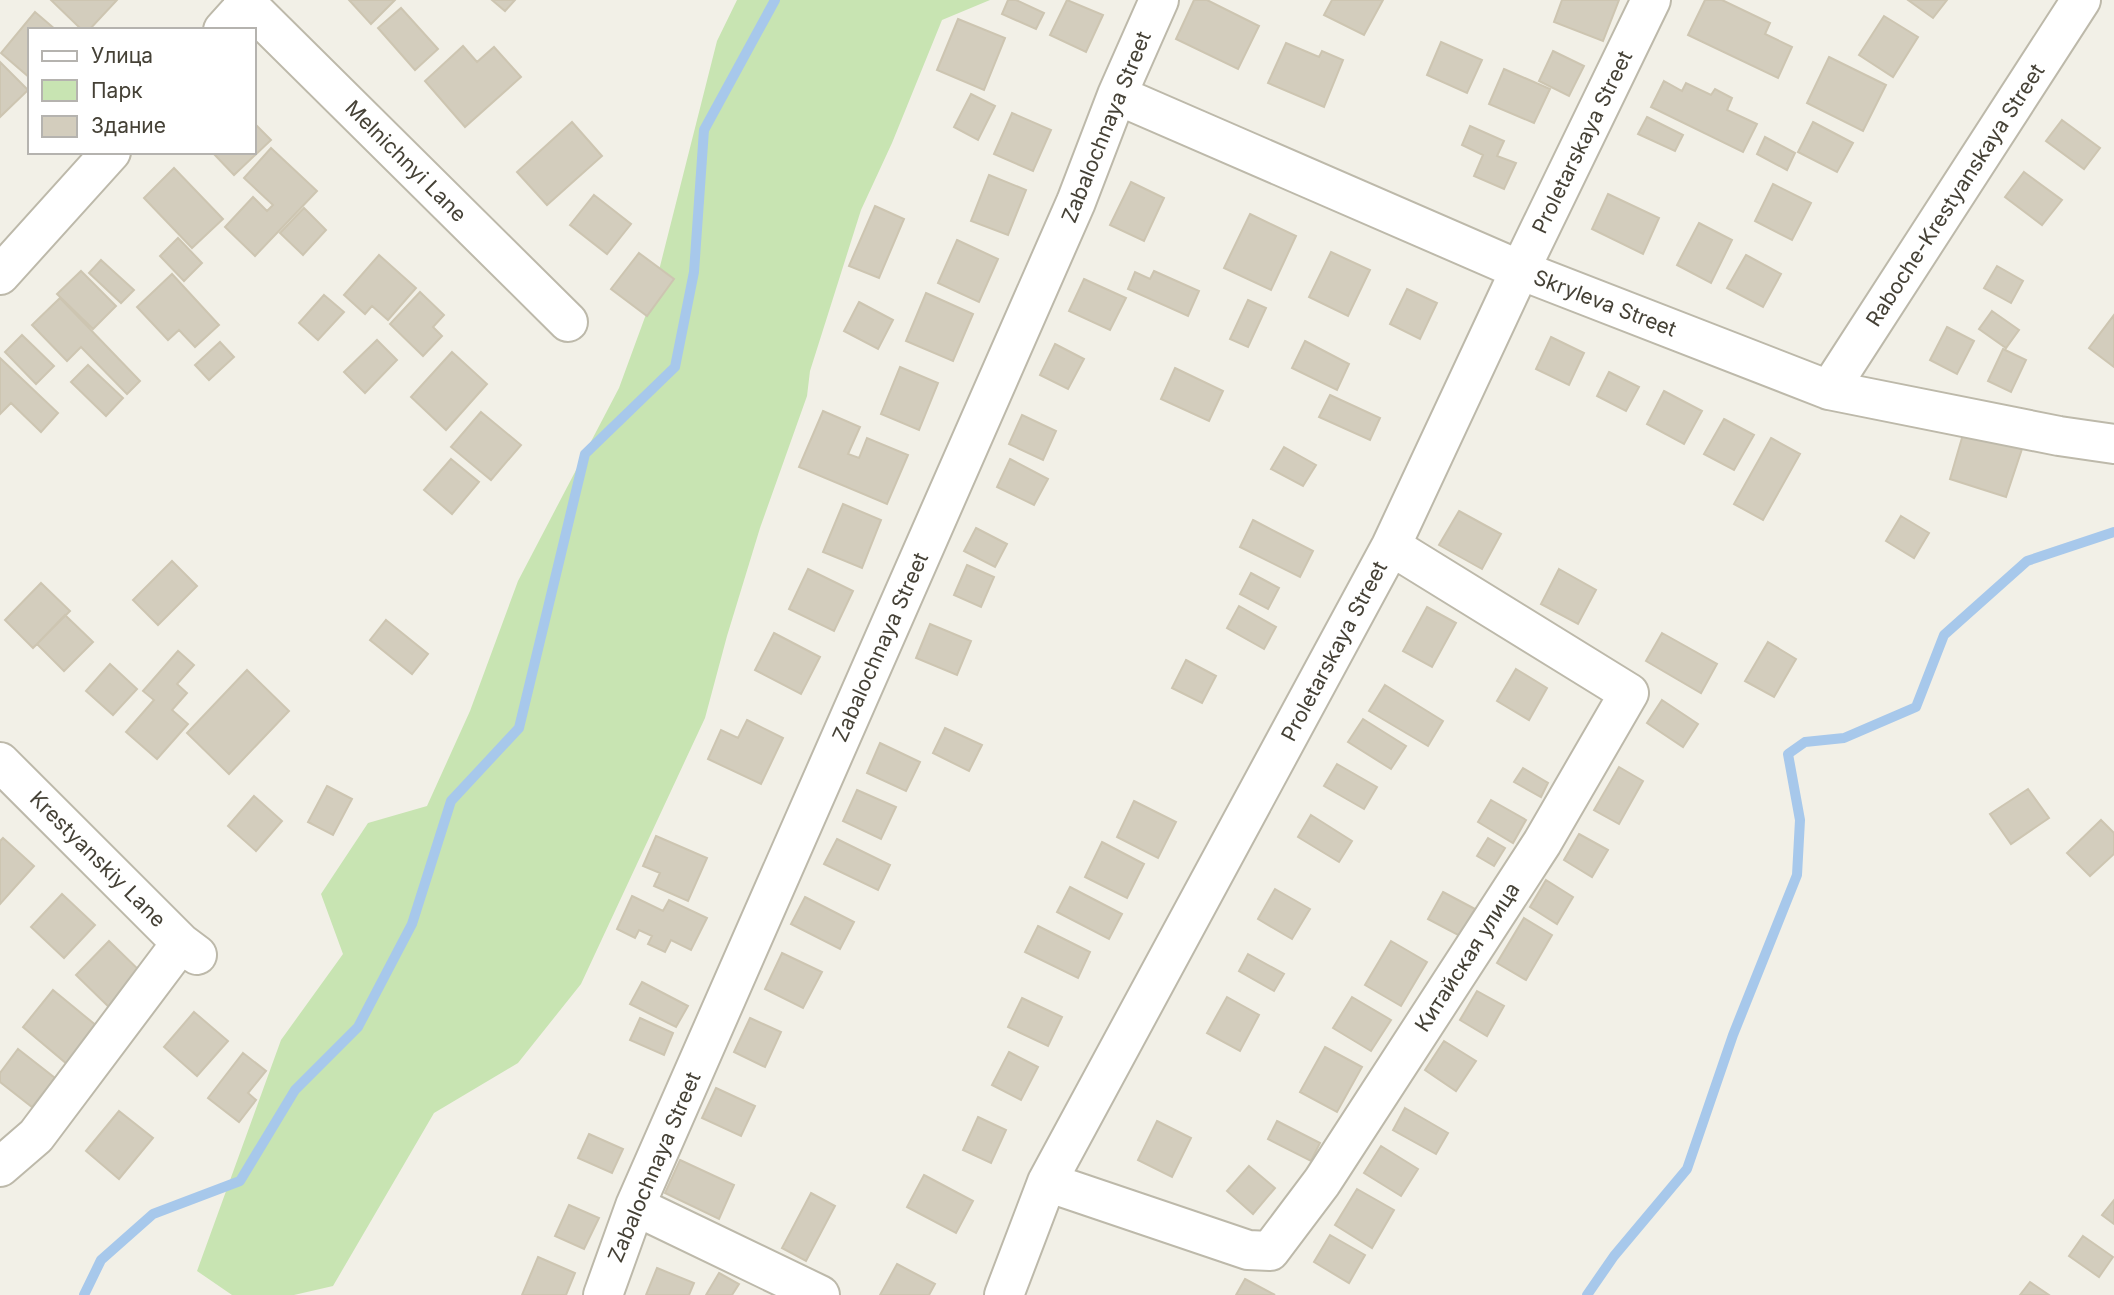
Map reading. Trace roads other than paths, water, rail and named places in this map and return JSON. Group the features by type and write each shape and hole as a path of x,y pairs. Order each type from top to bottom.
{"street":[{"name":"Zabalochnaya Street","path":"603,1295 635,1206 1076,202 1116,95 1158,0"},
{"name":"Proletarskaya Street","path":"1004,1295 1047,1182 1391,546 1520,270 1651,0"},
{"name":"Raboche-Krestyanskaya Street","path":"1829,390 2081,0"},
{"name":"Melnichnyi Lane","path":"241,8 568,322"},
{"name":"Skryleva Street","path":"1116,95 1520,270 1829,390 2059,436 2114,444"},
{"path":"0,275 109,154"},
{"name":"Китайская улица","path":"1047,1182 1248,1250 1270,1251 1322,1182 1542,843 1629,693 1391,546"},
{"name":"Krestyanskiy Lane","path":"0,762 189,949 36,1136 0,1167"},
{"path":"635,1206 820,1295"}],"waterway":[{"path":"84,1295 101,1260 153,1214 240,1181 295,1090 358,1027 412,924 451,801 519,728 585,454 675,367 694,272 704,130 775,0"},
{"path":"1587,1295 1614,1256 1687,1169 1733,1035 1797,875 1800,820 1788,754 1805,742 1844,738 1916,707 1944,635 2027,561 2114,532"}]}
